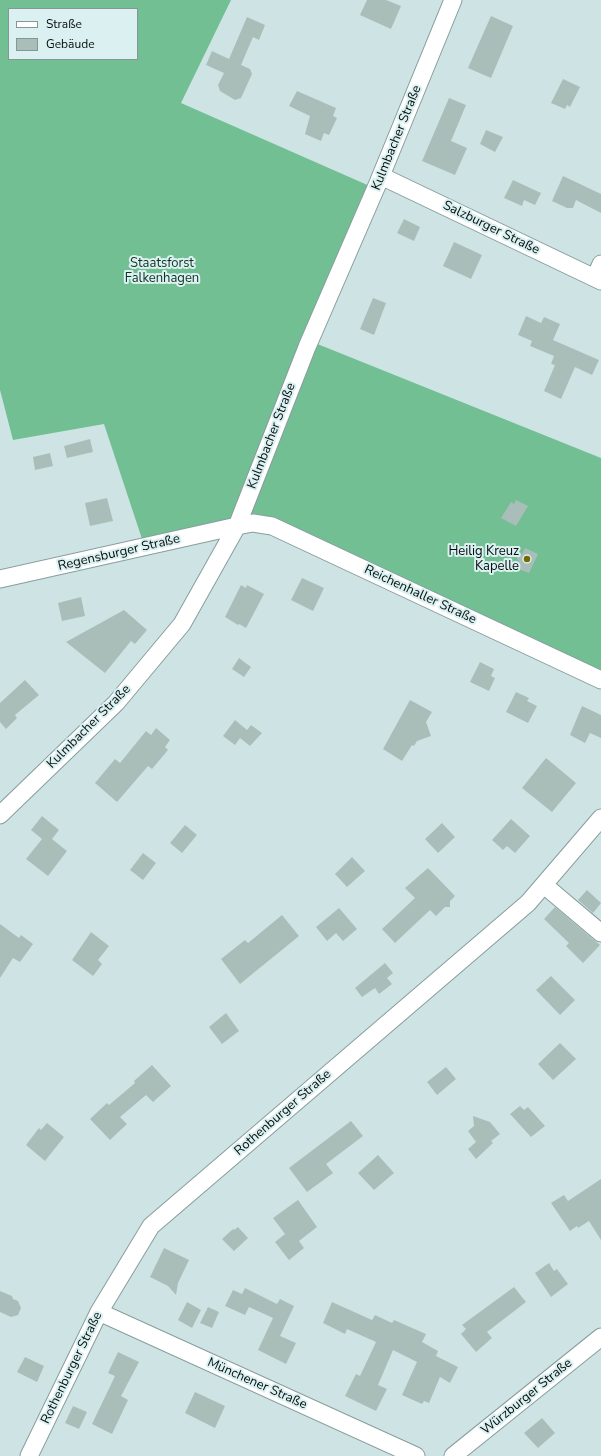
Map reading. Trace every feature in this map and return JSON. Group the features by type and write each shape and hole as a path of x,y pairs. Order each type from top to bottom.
{"street":[{"name":"Kulmbacher Straße","path":"0,815 116,703 182,624 237,526 307,347 381,176 453,0"},
{"name":"Salzburger Straße","path":"381,176 599,274"},
{"name":"Reichenhaller Straße","path":"237,526 252,523 272,526 601,680"},
{"name":"Regensburger Straße","path":"0,579 237,526"},
{"name":"Rothenburger Straße","path":"29,1456 99,1312 151,1226 528,904 601,818"},
{"path":"544,885 601,933"},
{"name":"Münchener Straße","path":"99,1312 416,1456"},
{"name":"Würzburger Straße","path":"453,1456 601,1337"}],"green space":[{"name":"Staatsforst Falkenhagen","path":"0,0 231,0 181,103 372,187 310,341 601,458 601,682 274,525 145,548 104,424 13,440 0,390"}],"building":[{"path":"367,0 386,0 401,6 391,29 360,15"},
{"path":"491,16 513,26 491,78 468,68"},
{"path":"247,17 265,25 259,40 253,37 241,65 250,69 252,74 241,98 235,100 220,91 218,85 224,73 206,65 212,51 229,59"},
{"path":"563,79 580,87 570,107 567,105 565,109 551,103"},
{"path":"297,91 336,108 333,116 337,118 329,135 324,133 321,141 305,134 310,116 289,106"},
{"path":"449,98 466,105 451,141 467,148 455,175 422,161"},
{"path":"486,130 503,137 495,152 480,144"},
{"path":"563,176 601,194 601,213 576,200 573,208 567,208 552,201"},
{"path":"513,180 541,193 535,205 524,200 522,206 504,198"},
{"path":"404,219 420,227 414,241 397,233"},
{"path":"454,242 482,255 471,279 443,266"},
{"path":"373,298 386,303 374,335 360,329"},
{"path":"526,316 541,323 544,317 560,324 553,340 599,360 592,375 575,367 561,399 544,391 555,365 551,364 554,356 530,346 532,341 518,335"},
{"path":"90,439 93,452 67,458 64,446"},
{"path":"50,453 53,466 35,470 33,457"},
{"path":"107,498 113,521 90,526 85,503"},
{"path":"516,500 528,506 516,526 501,518 511,502 514,504"},
{"name":"Heilig Kreuz Kapelle","path":"525,548 538,554 529,573 516,568 519,561 515,556 522,554"},
{"path":"302,578 324,588 313,611 291,600"},
{"path":"241,585 246,588 247,585 264,594 246,628 225,617"},
{"path":"81,597 85,616 62,621 58,603"},
{"path":"124,610 147,630 135,644 131,641 105,673 66,642"},
{"path":"239,658 251,667 244,677 232,669"},
{"path":"480,662 494,669 491,676 495,678 489,691 470,682"},
{"path":"25,680 39,695 15,715 17,718 6,729 0,722 0,703"},
{"path":"516,692 529,698 527,701 537,706 528,723 506,712"},
{"path":"410,700 432,712 426,722 431,736 417,741 414,746 412,745 402,761 383,749"},
{"path":"582,706 601,715 601,738 590,733 585,743 570,735"},
{"path":"235,720 247,730 251,725 262,733 250,746 240,738 235,745 223,736"},
{"path":"156,728 170,740 165,747 168,750 152,769 148,766 117,802 95,783 115,759 120,763 146,731 151,735"},
{"path":"546,758 576,783 552,812 522,788"},
{"path":"42,816 59,830 52,839 67,851 48,876 26,859 42,839 31,830"},
{"path":"511,819 530,836 515,853 507,846 503,850 492,840"},
{"path":"442,823 455,837 438,853 425,839"},
{"path":"185,825 197,835 182,853 170,843"},
{"path":"143,853 156,863 143,880 130,870"},
{"path":"352,857 365,871 347,887 335,874"},
{"path":"428,868 455,896 450,901 450,907 445,907 436,916 430,910 395,943 382,929 415,898 405,888"},
{"path":"587,890 601,903 593,913 578,900"},
{"path":"555,907 600,945 583,963 566,946 569,943 544,919"},
{"path":"339,908 357,929 343,941 336,933 327,941 316,927"},
{"path":"282,915 299,936 240,984 221,959 245,940 248,943"},
{"path":"0,924 19,938 21,935 33,944 20,962 13,958 0,978"},
{"path":"91,932 109,946 98,960 102,964 93,976 72,960"},
{"path":"385,963 393,973 387,978 392,984 379,994 375,988 362,997 355,988"},
{"path":"551,976 575,1000 560,1015 536,990"},
{"path":"226,1013 239,1031 222,1044 209,1027"},
{"path":"560,1043 576,1059 553,1080 538,1064"},
{"path":"152,1065 171,1086 153,1102 146,1095 120,1117 127,1124 110,1140 90,1119 107,1103 109,1105 135,1083 134,1081"},
{"path":"446,1067 456,1079 437,1095 427,1082"},
{"path":"520,1106 524,1110 528,1107 545,1126 531,1137 510,1114"},
{"path":"473,1116 490,1122 500,1134 491,1141 493,1143 476,1159 468,1149 476,1142 468,1131 474,1126"},
{"path":"351,1121 363,1136 326,1164 333,1173 307,1192 289,1168"},
{"path":"47,1123 64,1137 45,1161 26,1145 39,1128 41,1130"},
{"path":"378,1155 394,1173 374,1190 358,1173"},
{"path":"601,1179 601,1240 589,1221 570,1231 551,1203 564,1195 568,1201"},
{"path":"298,1200 317,1227 299,1241 304,1248 289,1260 275,1242 285,1234 273,1218"},
{"path":"238,1227 248,1238 234,1251 222,1239 233,1229 234,1230"},
{"path":"164,1248 189,1260 178,1283 176,1295 168,1286 150,1277"},
{"path":"549,1263 554,1271 557,1269 568,1284 551,1297 535,1273"},
{"path":"514,1287 526,1302 487,1332 492,1338 476,1352 461,1334 466,1329 462,1325"},
{"path":"245,1288 277,1304 280,1299 294,1306 280,1336 296,1343 286,1364 258,1350 273,1318 249,1307 245,1315 225,1306 233,1290 242,1294"},
{"path":"0,1291 12,1296 13,1299 18,1301 21,1308 18,1315 11,1317 0,1312"},
{"path":"187,1302 201,1310 192,1328 178,1320"},
{"path":"332,1302 372,1320 375,1315 392,1323 394,1320 426,1334 422,1342 438,1351 436,1356 458,1367 450,1383 440,1377 429,1403 424,1401 422,1404 402,1395 417,1362 393,1350 378,1385 387,1389 376,1411 345,1396 356,1374 360,1376 376,1342 347,1329 345,1334 323,1323"},
{"path":"208,1307 219,1312 212,1328 200,1323"},
{"path":"118,1352 139,1362 121,1396 128,1400 112,1434 92,1424 115,1376 108,1373"},
{"path":"25,1357 44,1366 37,1382 17,1372"},
{"path":"195,1392 225,1406 215,1428 185,1413"},
{"path":"73,1406 87,1412 79,1429 65,1423"},
{"path":"542,1418 555,1433 538,1448 524,1433"}],"place":[{"name":"Heilig Kreuz Kapelle","path":"527,559"}]}
